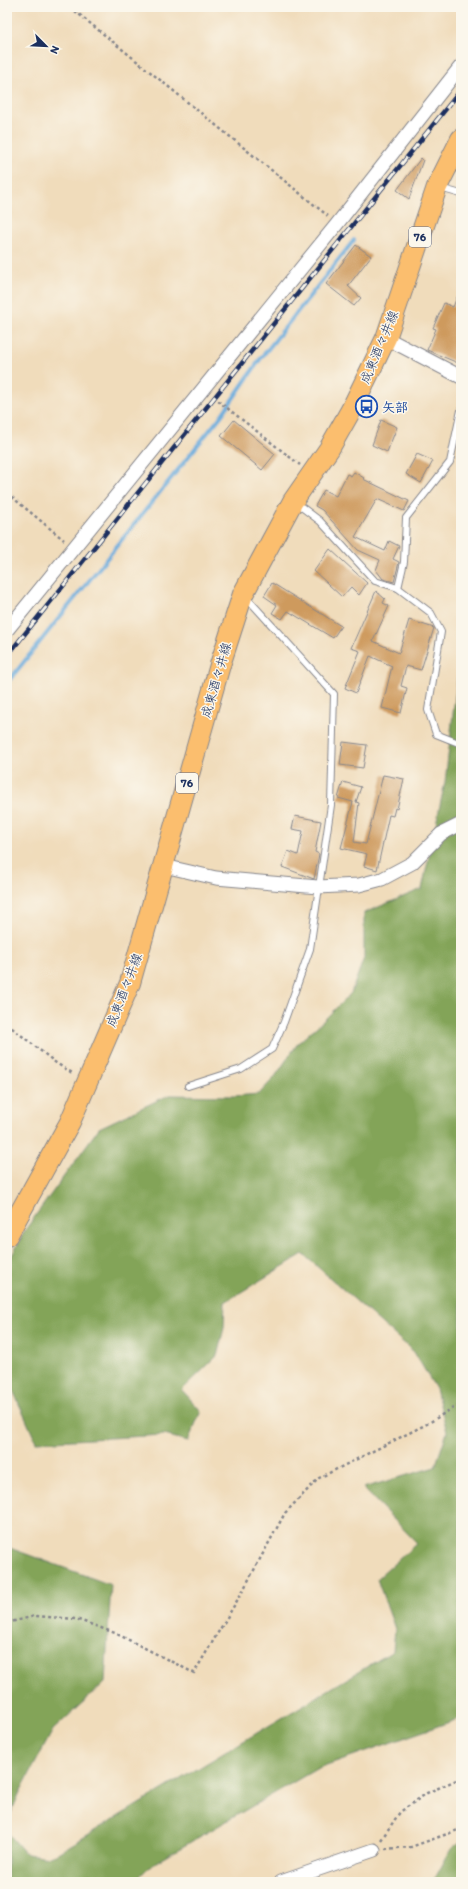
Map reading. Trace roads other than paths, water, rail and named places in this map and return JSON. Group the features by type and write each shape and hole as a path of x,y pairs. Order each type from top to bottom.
{"main road":[{"name":"成東酒々井線","path":"7,1236 70,1122 130,983 220,665 243,594 293,500 329,449 351,410 386,338 437,187 461,139"}],"street":[{"path":"7,630 337,224 461,66"},
{"path":"386,338 461,378"},
{"path":"164,866 216,878 318,887 359,885 382,879 412,863 441,834 461,824"},
{"path":"281,1882 374,1850"}],"lane":[{"path":"437,187 461,194"},
{"path":"398,588 404,562 406,518 450,462 461,410"},
{"path":"293,500 320,521 375,581 398,588 431,613 441,632 428,710 436,734 461,744"},
{"path":"188,1086 241,1069 272,1049 284,1022 310,949 331,805 334,694 243,594"}],"waterway":[{"path":"7,683 221,416 261,358 354,240"}],"railway":[{"path":"7,656 461,90"}],"place":[{"name":"矢部","path":"366,407"}]}
